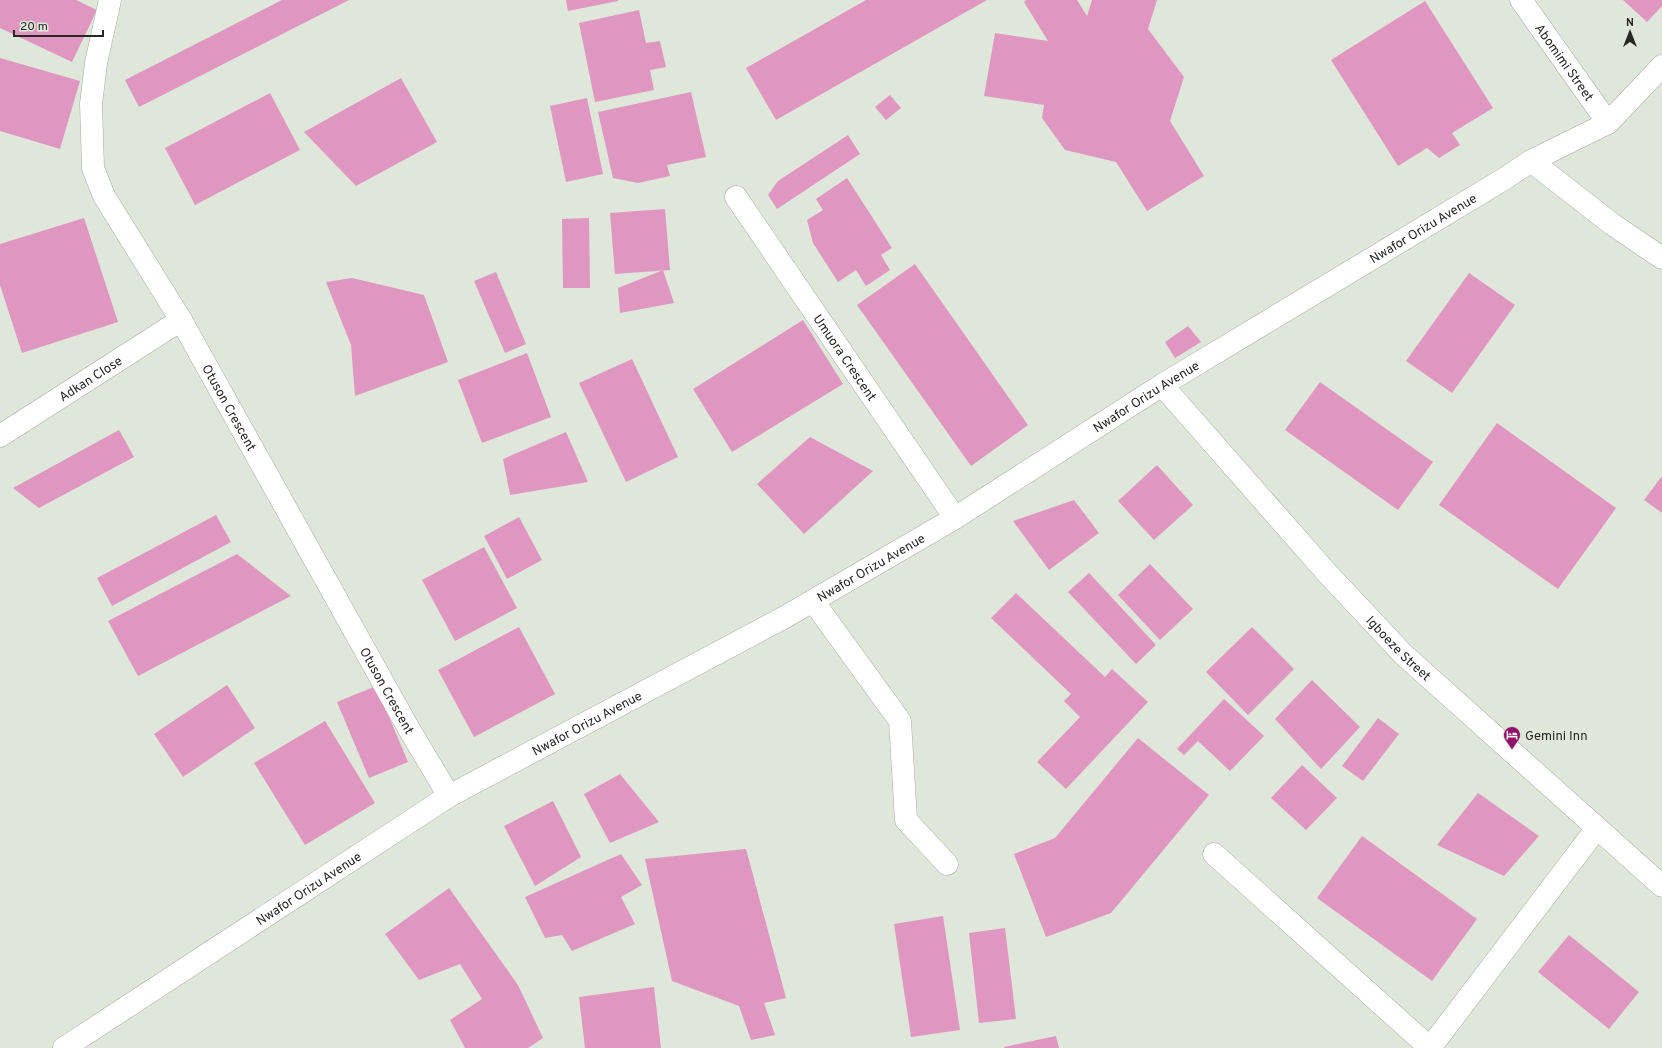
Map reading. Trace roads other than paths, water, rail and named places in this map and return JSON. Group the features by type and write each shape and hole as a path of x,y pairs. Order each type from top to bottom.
{"street":[{"name":"Otuson Crescent","path":"110,0 96,63 91,104 93,168 104,196 181,320 409,729 449,796"},
{"name":"Abomimi Street","path":"1521,0 1608,124"},
{"name":"Nwafor Orizu Avenue","path":"64,1048 449,796 813,601 955,518 1162,385 1504,180 1531,161 1608,124 1662,66"},
{"path":"1531,161 1612,224 1662,258"},
{"name":"Umuora Crescent","path":"736,197 955,518"},
{"name":"Adkan Close","path":"0,436 181,320"},
{"name":"Igboeze Street","path":"1162,385 1327,573 1404,655 1662,886"},
{"path":"813,601 900,721 906,820 947,864"},
{"path":"1214,854 1430,1048 1597,828"}],"place":[{"name":"Gemini Inn","path":"1512,750"}]}
